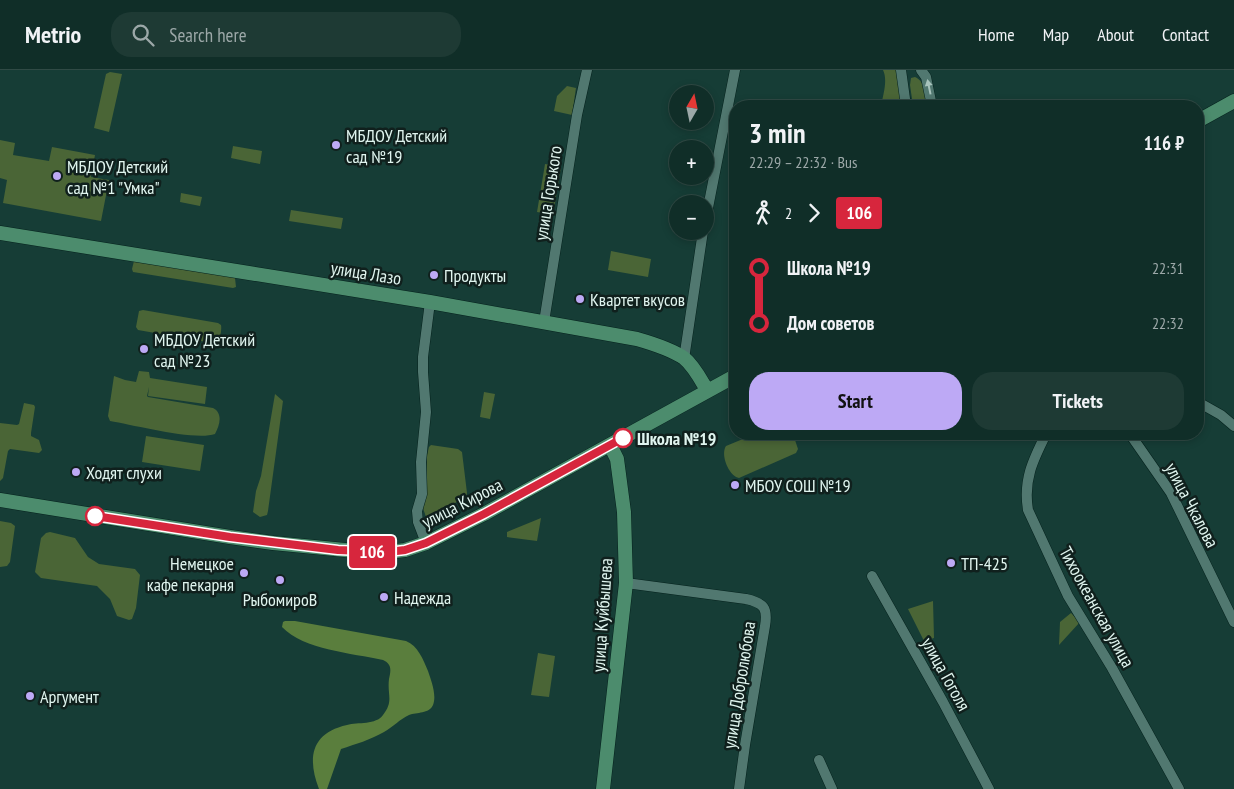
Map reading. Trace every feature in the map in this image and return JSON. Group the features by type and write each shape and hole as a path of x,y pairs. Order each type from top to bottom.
{"main road":[{"path":"1204,118 1234,101"},
{"name":"улица Лазо","path":"0,233 430,302 636,339 660,347 684,359 707,390"},
{"name":"улица Кирова","path":"0,500 230,537 338,550 388,552 405,550 426,543 484,514 729,379"},
{"name":"улица Куйбышева","path":"603,789 626,583 624,512 617,460 610,445"}],"street":[{"name":"улица Горького","path":"544,322 577,115 587,70"},
{"path":"729,100 735,70"},
{"path":"901,70 905,100"},
{"path":"921,70 926,77 931,100"},
{"path":"710,195 729,100"},
{"path":"684,359 703,240"},
{"path":"426,543 418,522 417,512 422,494 421,462 426,412 423,364 430,302"},
{"path":"1204,406 1234,426"},
{"name":"Тихоокеанская улица","path":"1043,440 1027,479 1025,496 1028,510 1068,596 1112,668 1179,789"},
{"name":"улица Чкалова","path":"1134,440 1171,493 1234,622"},
{"name":"улица Гоголя","path":"872,576 950,714 989,789"},
{"name":"улица Добролюбова","path":"626,583 746,599 761,603 765,609 767,616 766,626 739,789"},
{"path":"819,760 832,789"}],"green space":[{"path":"883,70 897,70 902,100 882,100 885,83"},
{"path":"110,72 122,74 109,132 94,128 106,74"},
{"path":"911,78 919,79 923,85 926,100 912,100"},
{"path":"567,86 576,88 572,115 554,111 557,96"},
{"path":"0,140 15,143 13,155 49,161 52,147 95,155 91,177 109,180 101,221 3,203 7,180 0,178"},
{"path":"233,146 262,151 260,164 231,158"},
{"path":"545,164 561,167 553,215 537,212"},
{"path":"181,193 202,197 200,206 180,202"},
{"path":"291,210 343,218 341,229 289,221"},
{"path":"611,251 651,259 648,277 608,270"},
{"path":"134,261 231,276 235,278 236,287 133,272"},
{"path":"143,310 218,323 221,325 220,337 217,343 212,343 138,330 136,327 139,311"},
{"path":"139,371 149,372 150,378 207,387 205,404 148,396 149,387 147,396 213,408 218,413 220,419 215,434 206,436 179,434 110,421 108,416 114,376 136,382"},
{"path":"484,392 495,394 490,419 480,417"},
{"path":"275,394 283,401 268,511 267,515 260,517 253,512"},
{"path":"24,403 34,405 35,407 31,436 39,440 42,450 39,453 10,449 3,478 0,481 0,423 19,424"},
{"path":"146,436 204,445 200,471 142,462"},
{"path":"740,440 795,440 798,449 796,453 739,478 726,465 724,450 726,446"},
{"path":"431,445 458,449 462,452 467,493 466,497 426,517 423,508 426,494 427,455"},
{"path":"541,518 537,541 507,537 507,532"},
{"path":"0,521 11,523 15,526 10,562 7,566 0,567"},
{"path":"50,532 75,538 88,557 99,564 135,569 140,575 136,608 132,619 129,620 117,616 110,599 97,586 41,578 35,572 41,538"},
{"path":"933,601 934,638 924,641 908,609"},
{"path":"1071,613 1080,622 1059,645 1060,622"},
{"path":"285,621 295,621 406,641 420,653 433,688 434,701 429,710 409,715 379,735 341,749 327,789 319,789 315,778 313,757 315,748 326,734 335,729 351,724 371,722 383,715 389,702 390,668 388,663 383,660 329,650 303,641 291,635 282,627"},
{"path":"538,653 555,656 549,697 531,695"}],"bus line":[{"name":"106","path":"95,516 230,537 338,550 388,552 405,550 426,543 484,514 568,466 623,438"}],"place":[{"name":"МБДОУ Детский сад №19","path":"336,145"},
{"name":"МБДОУ Детский сад №1 \"Умка\"","path":"57,176"},
{"name":"Продукты","path":"434,275"},
{"name":"Квартет вкусов","path":"580,299"},
{"name":"МБДОУ Детский сад №23","path":"144,349"},
{"name":"Школа №19","path":"623,438"},
{"name":"Ходят слухи","path":"76,472"},
{"name":"МБОУ СОШ №19","path":"735,485"},
{"name":"ТП-425","path":"951,563"},
{"name":"Немецкое кафе пекарня","path":"244,573"},
{"name":"РыбомироВ","path":"280,580"},
{"name":"Надежда","path":"384,597"},
{"name":"Аргумент","path":"30,696"}]}
